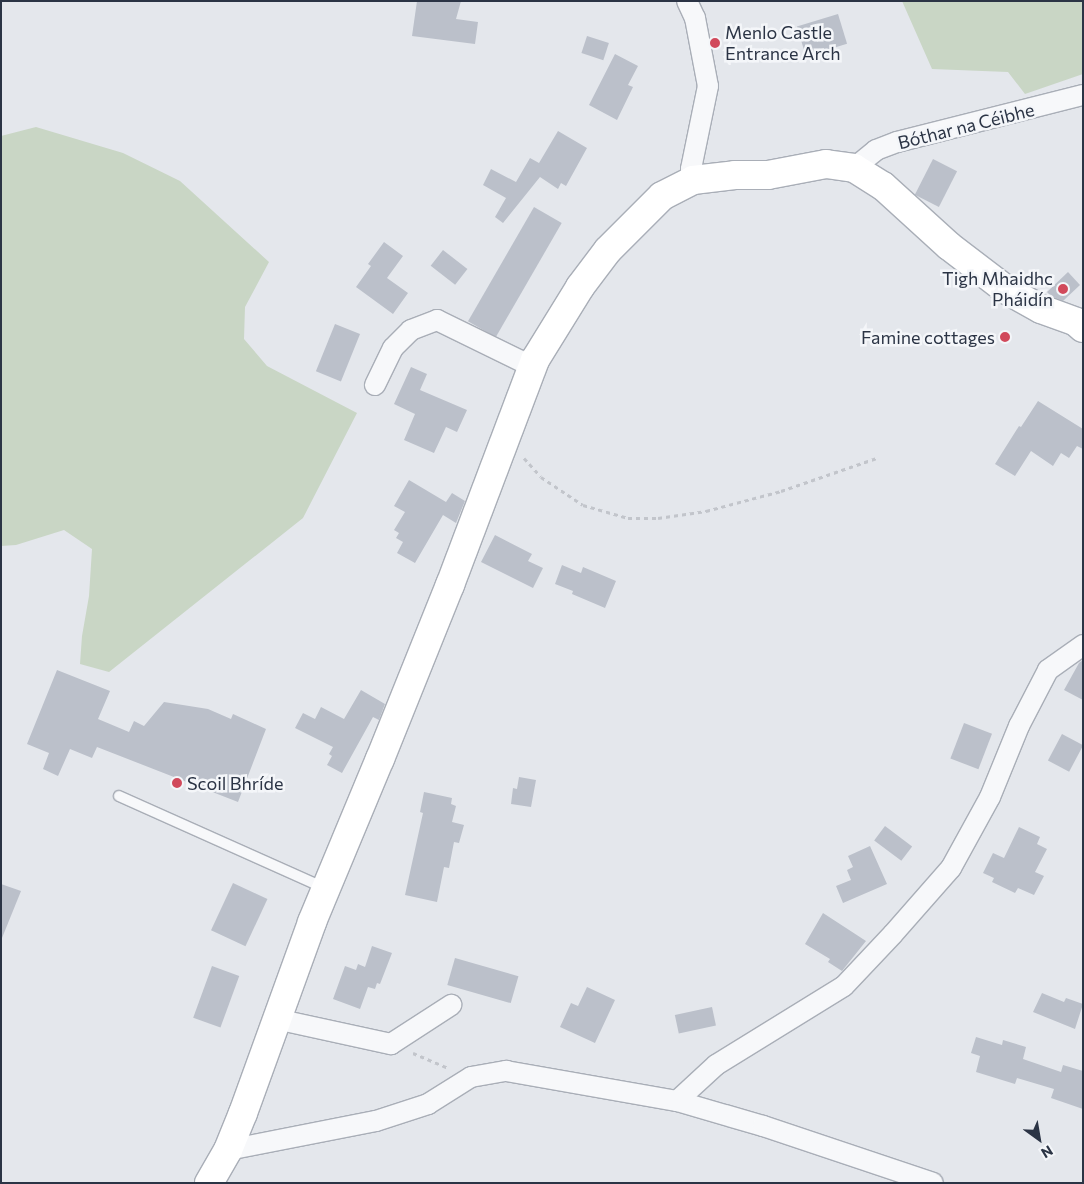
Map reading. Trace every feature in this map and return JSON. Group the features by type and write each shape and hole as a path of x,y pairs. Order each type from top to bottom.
{"street":[{"path":"691,10 708,86 691,169 693,180"},
{"name":"Bóthar na Céibhe","path":"854,168 876,150 897,142 1083,95"},
{"path":"209,1183 228,1150 326,889 380,759 507,438 533,367 580,287 608,250 662,196 693,180 735,175 768,175 826,164 854,168 882,186 949,246 1005,289 1041,309 1076,322 1083,328"},
{"path":"376,385 393,348 411,330 437,320 533,367"},
{"path":"677,1100 716,1065 844,986 906,919 951,868 990,797 1019,726 1048,670 1083,644"},
{"path":"276,1019 391,1044 451,1004"},
{"path":"228,1150 376,1121 428,1104 471,1077 506,1072 677,1100 763,1126 934,1183"}],"lane":[{"path":"119,796 326,889"}],"path":[{"path":"507,438 541,477 583,505 628,518 658,518 706,511 781,490 877,458"},
{"path":"391,1044 471,1077"}],"green space":[{"path":"902,1 1083,1 1083,74 1025,94 1008,72 932,69"},
{"path":"36,127 123,153 180,181 269,262 245,307 244,339 267,366 357,413 303,518 109,672 80,664 82,636 89,596 92,549 64,530 16,545 1,546 1,136"}],"building":[{"path":"417,1 461,1 456,19 478,22 475,44 412,36"},
{"path":"838,14 847,44 806,56 797,27"},
{"path":"587,36 609,43 603,60 581,53"},
{"path":"615,54 638,66 628,85 633,87 617,120 589,105"},
{"path":"558,131 587,148 566,186 561,183 558,189 540,177 503,223 495,217 506,198 483,185 491,169 516,182 530,158 539,163"},
{"path":"933,159 957,171 939,207 915,195"},
{"path":"534,207 562,223 496,337 468,321"},
{"path":"384,242 403,256 387,278 408,293 393,314 356,287 371,266 368,264"},
{"path":"443,250 467,269 455,285 431,266"},
{"name":"Tigh Mhaidhc Pháidín","path":"1068,272 1080,285 1063,301 1051,296 1047,292"},
{"path":"335,324 360,334 341,381 316,371"},
{"path":"411,367 427,374 420,390 467,410 457,432 446,427 434,453 404,440 415,414 394,404"},
{"path":"1038,401 1083,429 1083,449 1077,446 1069,458 1061,453 1053,466 1031,451 1015,476 995,464 1019,426 1021,427"},
{"path":"409,480 446,502 452,493 465,501 456,523 443,515 415,563 397,553 403,542 396,538 399,533 394,530 405,512 394,506"},
{"path":"495,535 532,554 528,561 543,568 533,588 481,562"},
{"path":"562,565 581,573 583,567 616,581 605,608 572,594 573,591 555,584"},
{"path":"1083,660 1083,700 1064,690 1079,663"},
{"path":"57,670 110,691 98,719 129,732 134,721 144,726 164,702 208,709 231,719 233,714 266,729 238,802 97,747 92,758 70,749 58,776 43,769 49,753 27,744"},
{"path":"361,690 385,704 379,720 373,717 342,773 327,765 332,756 329,754 333,747 295,728 303,713 315,719 321,707 344,719"},
{"path":"964,723 992,734 978,769 950,758"},
{"path":"1062,734 1083,745 1069,772 1048,760"},
{"path":"519,777 536,780 531,807 511,804 513,788 517,789"},
{"path":"424,792 452,798 451,804 456,806 452,822 464,825 459,843 454,842 449,868 444,867 437,902 405,895 423,813 420,812"},
{"path":"885,826 912,846 901,861 874,840"},
{"path":"1019,827 1040,837 1037,844 1047,849 1035,872 1044,876 1034,895 1018,888 1015,893 992,882 994,878 983,873 993,853 1004,858"},
{"path":"870,846 887,884 843,903 836,886 851,880 847,870 853,867 848,856"},
{"path":"233,883 267,899 245,946 211,930"},
{"path":"1,884 21,891 2,938 1,938"},
{"path":"823,913 866,941 842,971 828,962 830,959 805,944"},
{"path":"372,946 392,953 380,984 377,983 375,989 368,987 360,1009 333,999 345,966 356,970 358,964 365,967"},
{"path":"455,958 518,976 511,1003 447,985"},
{"path":"212,966 239,976 220,1028 193,1018"},
{"path":"587,987 615,1000 595,1043 560,1027 571,1003 578,1006"},
{"path":"1042,993 1064,1002 1066,998 1083,1004 1075,1029 1033,1012"},
{"path":"712,1007 716,1026 679,1033 675,1015"},
{"path":"976,1037 1002,1045 1003,1040 1026,1047 1023,1059 1061,1072 1063,1065 1083,1071 1083,1109 1051,1098 1054,1089 1017,1078 1015,1084 976,1072 980,1056 971,1053"}],"place":[{"name":"Menlo Castle Entrance Arch","path":"715,43"},
{"name":"Tigh Mhaidhc Pháidín","path":"1063,289"},
{"name":"Famine cottages","path":"1005,337"},
{"name":"Scoil Bhríde","path":"177,783"}]}
